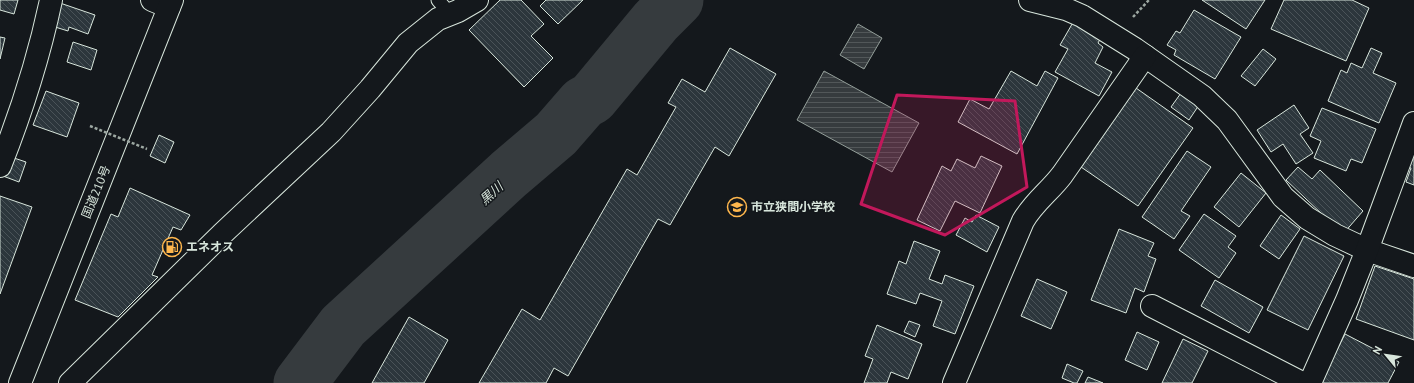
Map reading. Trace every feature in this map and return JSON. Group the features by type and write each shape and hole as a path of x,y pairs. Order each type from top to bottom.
{"main road":[{"path":"0,166 21,108 51,0"},
{"path":"70,383 222,234 331,132 370,89 408,43 429,25 444,7 477,0"},
{"path":"1030,0 1066,9 1082,16 1145,56 1191,88 1227,120 1279,191 1307,218 1335,236 1367,250 1414,266"},
{"name":"国道210号","path":"20,383 164,2"},
{"path":"954,383 1011,246 1026,215 1035,203 1062,175 1145,56"},
{"path":"1310,383 1338,322 1367,250 1414,123"},
{"path":"1152,306 1302,383"}],"path":[{"path":"90,126 147,148"}],"highlighted area":[{"path":"897,95 1015,101 1027,187 945,235 861,204"}],"shaded area":[{"path":"858,24 882,38 864,69 840,55"},
{"path":"824,71 919,123 892,172 797,120"}],"building":[{"path":"0,0 18,0 14,14 0,10"},
{"path":"500,0 521,0 544,24 531,36 553,58 524,87 469,30"},
{"path":"546,0 583,0 558,24 540,6"},
{"path":"1202,0 1265,0 1246,29"},
{"path":"1284,0 1352,0 1369,8 1346,61 1271,29"},
{"path":"60,3 95,15 88,34 69,27 68,31 52,26"},
{"path":"1194,10 1241,37 1215,79 1174,55 1176,50 1167,45 1176,31 1180,33"},
{"path":"1075,19 1103,34 1098,43 1103,47 1095,63 1112,72 1099,96 1055,72 1068,49 1060,45"},
{"path":"0,37 5,38 0,59"},
{"path":"73,42 97,50 91,70 67,62"},
{"path":"730,48 776,74 729,156 715,147 670,225 658,219 568,376 554,368 546,383 479,383 522,309 540,320 627,169 637,175 676,107 668,103 682,79 705,92"},
{"path":"1371,48 1382,53 1373,73 1396,83 1379,123 1328,101 1341,70 1347,73 1351,63 1362,68"},
{"path":"1263,49 1276,59 1255,86 1241,76"},
{"path":"1011,71 1037,86 1045,71 1058,78 1017,154 958,122 970,99 989,109"},
{"path":"1136,88 1193,128 1138,206 1081,167"},
{"path":"46,91 79,103 67,137 33,125"},
{"path":"1181,93 1199,105 1189,120 1171,107"},
{"path":"1294,105 1309,128 1300,134 1313,153 1296,164 1283,144 1271,152 1257,130"},
{"path":"1322,108 1376,129 1362,163 1351,159 1346,171 1314,158 1321,141 1310,136"},
{"path":"159,135 174,142 165,163 150,156"},
{"path":"1414,141 1414,185 1406,182 1411,168 1405,166"},
{"path":"1187,151 1211,167 1181,211 1190,216 1174,239 1142,217"},
{"path":"981,156 1002,166 980,213 955,201 940,231 917,220 942,166 951,171 957,159 975,168"},
{"path":"11,157 26,162 19,182 3,176"},
{"path":"1298,167 1312,179 1320,170 1363,211 1343,234 1286,180"},
{"path":"1241,173 1266,193 1239,227 1214,207"},
{"path":"130,188 190,215 181,230 173,227 152,275 158,277 118,317 75,300 111,214 118,217"},
{"path":"0,196 32,207 0,294"},
{"path":"1204,214 1236,236 1228,247 1236,253 1219,278 1179,250"},
{"path":"976,215 999,227 987,252 956,235 965,218 972,222"},
{"path":"1281,215 1300,229 1279,259 1260,246"},
{"path":"1119,229 1154,243 1148,256 1156,259 1144,292 1135,288 1126,313 1091,300"},
{"path":"1304,236 1344,256 1308,330 1267,310"},
{"path":"914,241 940,251 929,279 942,284 945,275 974,286 955,334 933,326 942,301 920,293 916,304 887,294 899,261 906,264"},
{"path":"1375,266 1414,279 1414,340 1356,319"},
{"path":"1037,279 1067,292 1051,329 1021,316"},
{"path":"1215,280 1263,307 1249,333 1201,306"},
{"path":"409,317 448,340 424,383 372,383"},
{"path":"909,321 920,325 915,337 904,332"},
{"path":"877,325 922,344 908,379 891,372 887,383 864,383 873,359 865,356"},
{"path":"1137,332 1159,342 1147,370 1125,360"},
{"path":"1345,334 1399,362 1388,383 1320,383"},
{"path":"1183,339 1208,351 1192,383 1162,383"},
{"path":"1067,364 1083,371 1077,383 1062,378"},
{"path":"1088,377 1103,383 1085,383"}],"waterway":[{"name":"黒川","path":"300,383 343,326 509,174 556,134 583,103 592,98 656,21 677,0"}],"place":[{"name":"市立狭間小学校","path":"737,207"},
{"name":"エネオス","path":"172,247"}]}
